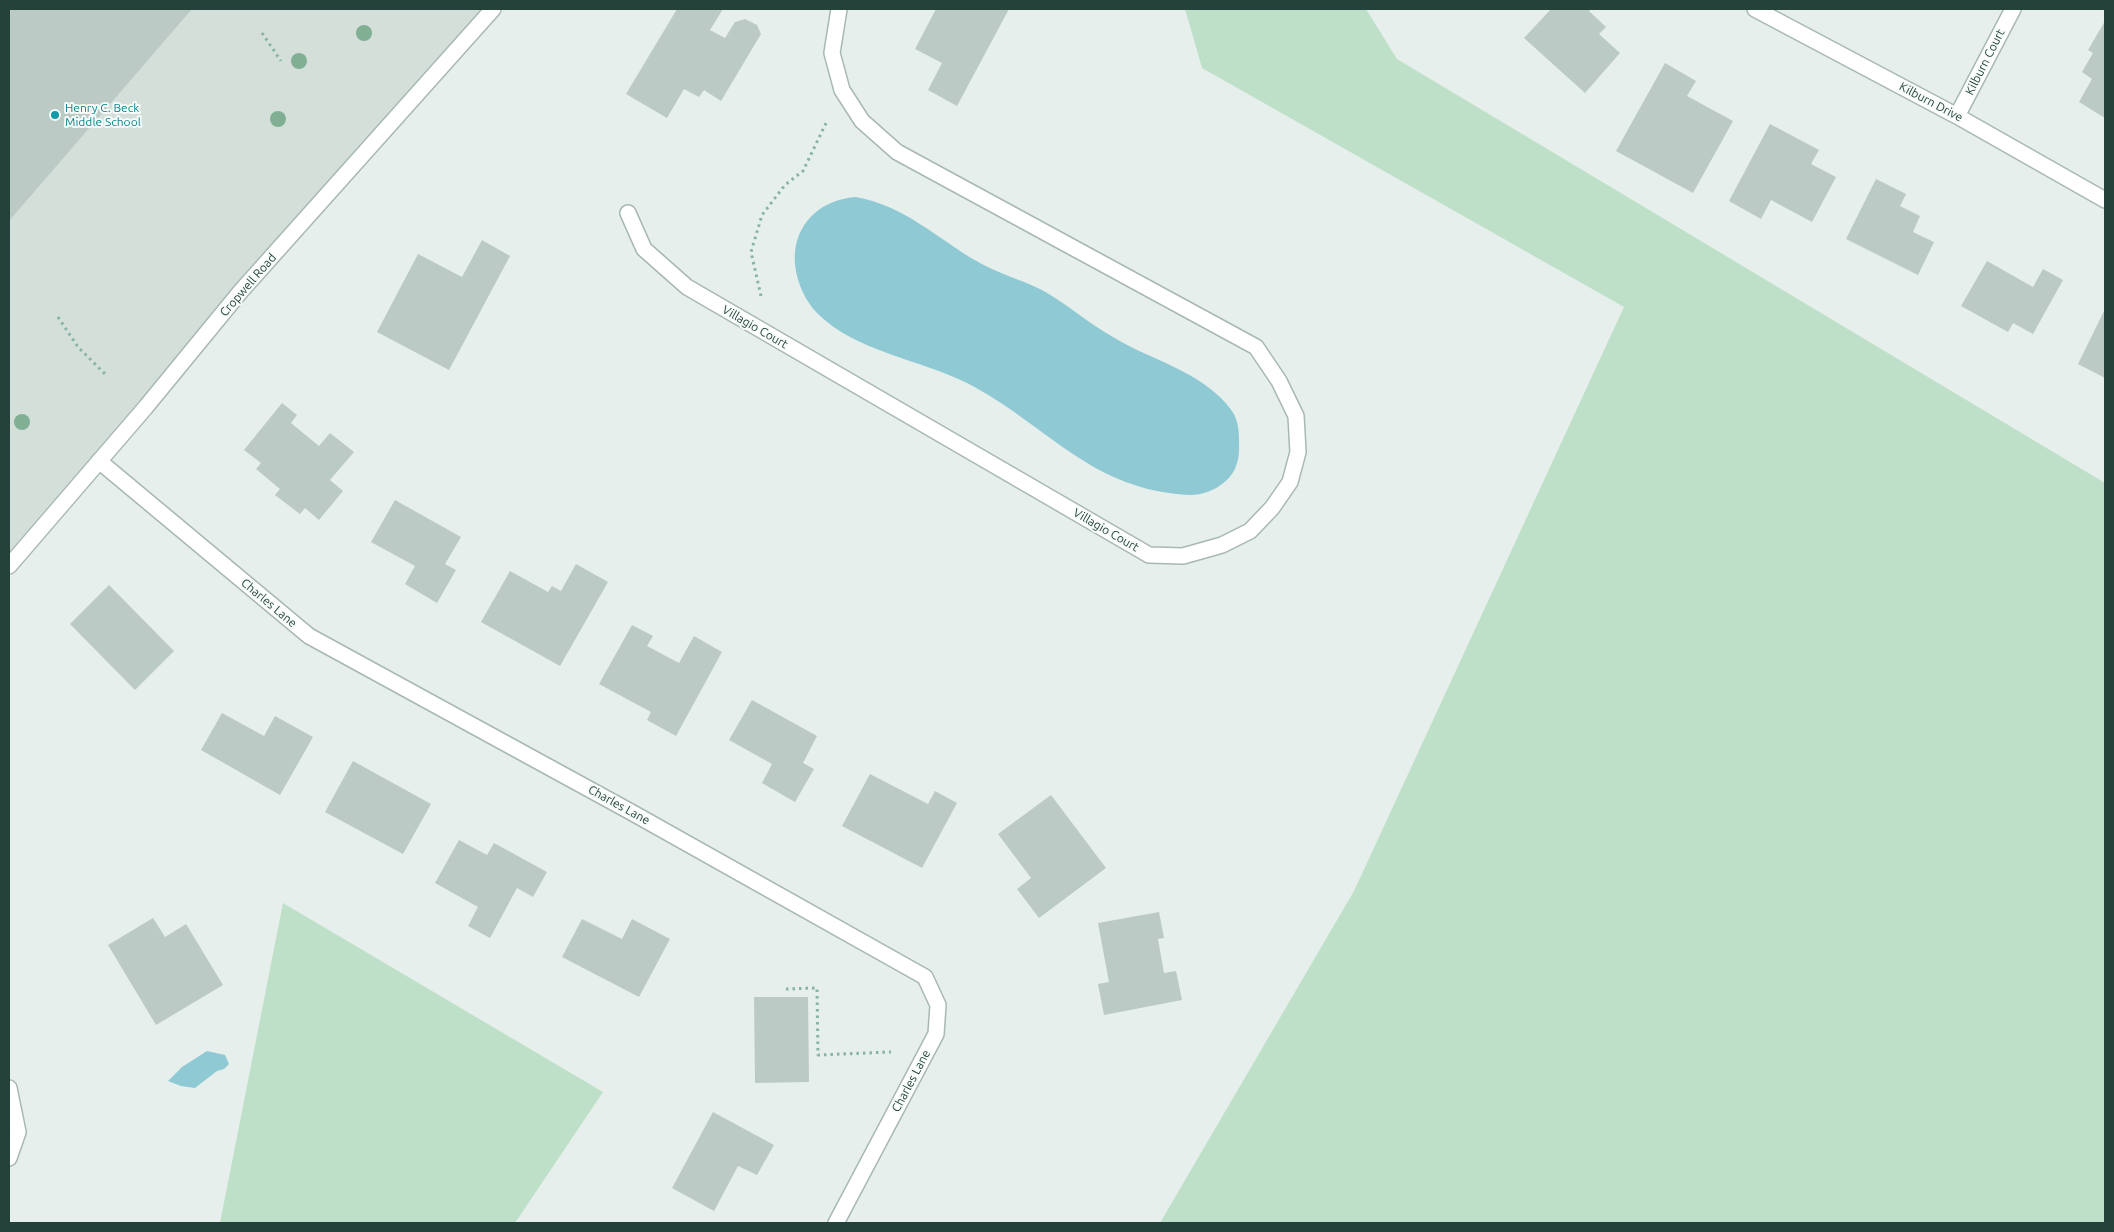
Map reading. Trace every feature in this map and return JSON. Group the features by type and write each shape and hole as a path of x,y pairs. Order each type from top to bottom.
{"street":[{"name":"Cropwell Road","path":"9,566 100,461 241,291 494,9"},
{"name":"Villagio Court","path":"628,213 644,248 687,288 1149,555 1183,556 1222,545 1250,531 1272,508 1290,482 1298,452 1296,416 1279,381 1256,347 896,152 862,121 842,90 832,52 840,9"},
{"name":"Kilburn Drive","path":"1755,9 1957,116 2105,200"},
{"name":"Kilburn Court","path":"1957,116 2013,9"},
{"name":"Charles Lane","path":"100,461 309,636 631,812 925,976 938,1004 936,1034 836,1223"},
{"path":"9,1088 18,1132 9,1158"}],"path":[{"path":"262,33 281,61"},
{"path":"761,296 751,252 762,215 785,185 803,171 827,122"},
{"path":"58,316 78,347 106,375"},
{"path":"786,989 817,988 818,1055 891,1052"}],"shaded area":[{"path":"9,9 493,9 9,566"}],"green space":[{"path":"1185,9 1366,9 1397,59 2105,483 2105,1223 1160,1223 1354,891 1624,307 1202,68"},
{"path":"283,903 603,1092 515,1223 220,1223"}],"water":[{"path":"856,197 874,201 921,224 964,254 995,270 1042,290 1120,341 1182,371 1206,385 1220,397 1234,414 1239,431 1238,459 1229,478 1212,490 1191,495 1156,491 1125,482 1098,469 1072,453 996,400 967,383 870,346 834,327 818,314 804,294 797,277 795,252 801,230 815,213 833,202"},
{"path":"207,1051 225,1055 229,1064 195,1088 181,1086 168,1081 182,1067"}],"building":[{"name":"Henry C. Beck Middle School","path":"9,9 192,9 9,221"},
{"path":"677,9 723,9 710,30 725,38 735,22 745,19 757,25 761,34 721,101 704,90 699,97 684,89 667,118 626,94"},
{"path":"936,9 1009,9 957,106 928,90 942,63 915,49"},
{"path":"1551,9 1591,9 1589,11 1606,27 1599,34 1620,53 1585,93 1524,38"},
{"path":"2105,21 2105,118 2079,102 2092,79 2082,72 2093,53 2088,50"},
{"path":"1665,63 1696,81 1687,96 1733,121 1693,193 1616,151"},
{"path":"1770,124 1819,150 1811,164 1836,177 1812,222 1771,200 1761,219 1729,201"},
{"path":"1876,179 1906,194 1900,206 1920,216 1913,232 1934,242 1918,275 1846,239"},
{"path":"482,240 510,256 449,370 377,332 418,254 462,277"},
{"path":"1987,261 2033,287 2043,269 2063,280 2033,334 2013,323 2008,332 1961,306"},
{"path":"2105,309 2105,378 2078,364"},
{"path":"282,403 297,415 291,423 319,446 330,433 354,452 330,480 343,491 319,520 305,508 300,514 275,495 280,489 256,469 261,463 244,450"},
{"path":"395,500 461,537 445,564 456,570 437,603 405,584 415,566 371,542"},
{"path":"576,564 608,582 560,666 481,622 510,571 548,592 552,586 561,591"},
{"path":"109,585 174,651 135,690 70,624"},
{"path":"632,625 653,636 647,646 679,663 694,636 722,652 676,736 647,720 651,712 599,684"},
{"path":"752,700 817,736 803,763 814,769 795,802 762,783 772,764 729,740"},
{"path":"222,713 264,736 275,716 313,737 280,795 201,750"},
{"path":"353,761 431,804 403,854 325,812"},
{"path":"870,774 928,804 935,791 957,803 922,868 842,826"},
{"path":"1051,795 1106,868 1039,918 1017,889 1031,878 998,834"},
{"path":"459,840 487,855 494,843 547,872 533,897 517,888 490,938 468,926 478,907 435,883"},
{"path":"1159,912 1164,938 1158,939 1164,973 1176,971 1182,1000 1104,1015 1098,984 1109,982 1098,923"},
{"path":"153,918 165,937 186,924 223,985 156,1025 108,945"},
{"path":"582,919 622,939 632,919 670,939 639,997 562,957"},
{"path":"754,997 808,997 809,1082 755,1083"},
{"path":"713,1112 774,1145 757,1175 738,1166 714,1211 672,1188"}],"place":[{"name":"Henry C. Beck Middle School","path":"55,115"}]}
